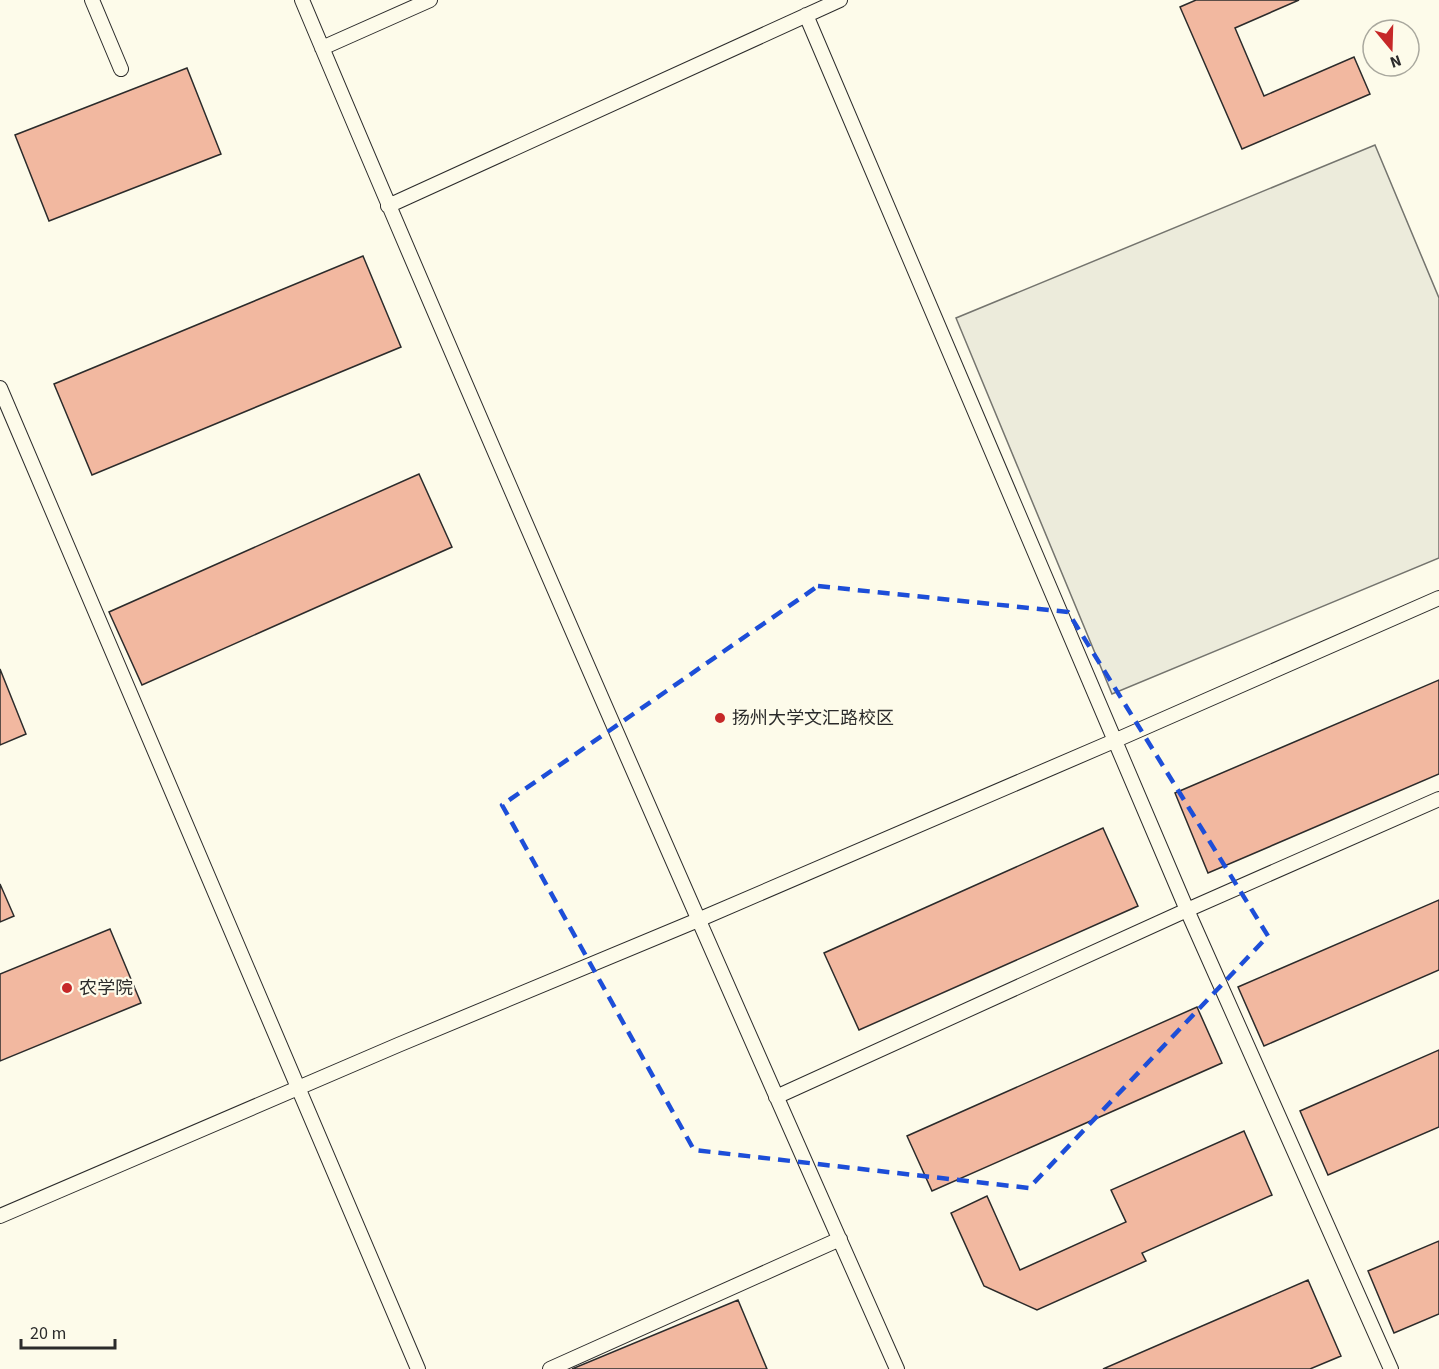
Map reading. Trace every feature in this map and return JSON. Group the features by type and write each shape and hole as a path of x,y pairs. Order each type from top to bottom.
{"lane":[{"path":"92,0 121,69"},
{"path":"302,0 388,206 698,920 897,1369"},
{"path":"322,48 430,0"},
{"path":"388,206 840,0"},
{"path":"806,15 1114,741 1390,1369"},
{"path":"0,388 418,1369"},
{"path":"0,1216 298,1087 698,920 1439,598"},
{"path":"776,1097 1187,910 1439,799"},
{"path":"550,1369 840,1239"}],"highlighted area":[{"path":"818,586 1068,612 1268,936 1029,1188 694,1150 502,805"}],"shaded area":[{"path":"1375,145 1439,298 1439,558 1112,694 956,318"}],"building":[{"path":"1196,0 1299,0 1235,28 1264,96 1354,57 1361,78 1363,78 1370,94 1242,149 1180,7"},
{"path":"187,68 221,154 49,221 15,135"},
{"path":"363,256 401,347 92,475 54,384"},
{"path":"419,474 452,547 142,685 109,612"},
{"path":"0,669 26,734 0,745"},
{"path":"1439,680 1439,774 1208,873 1175,793"},
{"path":"1103,828 1138,906 859,1030 824,953"},
{"path":"0,884 14,916 0,922"},
{"path":"1439,900 1439,970 1264,1046 1238,987"},
{"name":"农学院","path":"110,929 141,1003 0,1061 0,974"},
{"path":"1197,1007 1222,1063 932,1191 907,1136"},
{"path":"1439,1050 1439,1127 1328,1175 1300,1111"},
{"path":"1244,1131 1272,1195 1142,1253 1146,1261 1037,1310 984,1286 951,1213 987,1196 1020,1270 1126,1222 1111,1190"},
{"path":"1439,1241 1439,1314 1394,1333 1368,1271"},
{"path":"1308,1280 1341,1356 1310,1369 1103,1369"},
{"path":"738,1300 767,1369 572,1369"}],"place":[{"name":"扬州大学文汇路校区","path":"720,718"},
{"name":"农学院","path":"67,988"}]}
